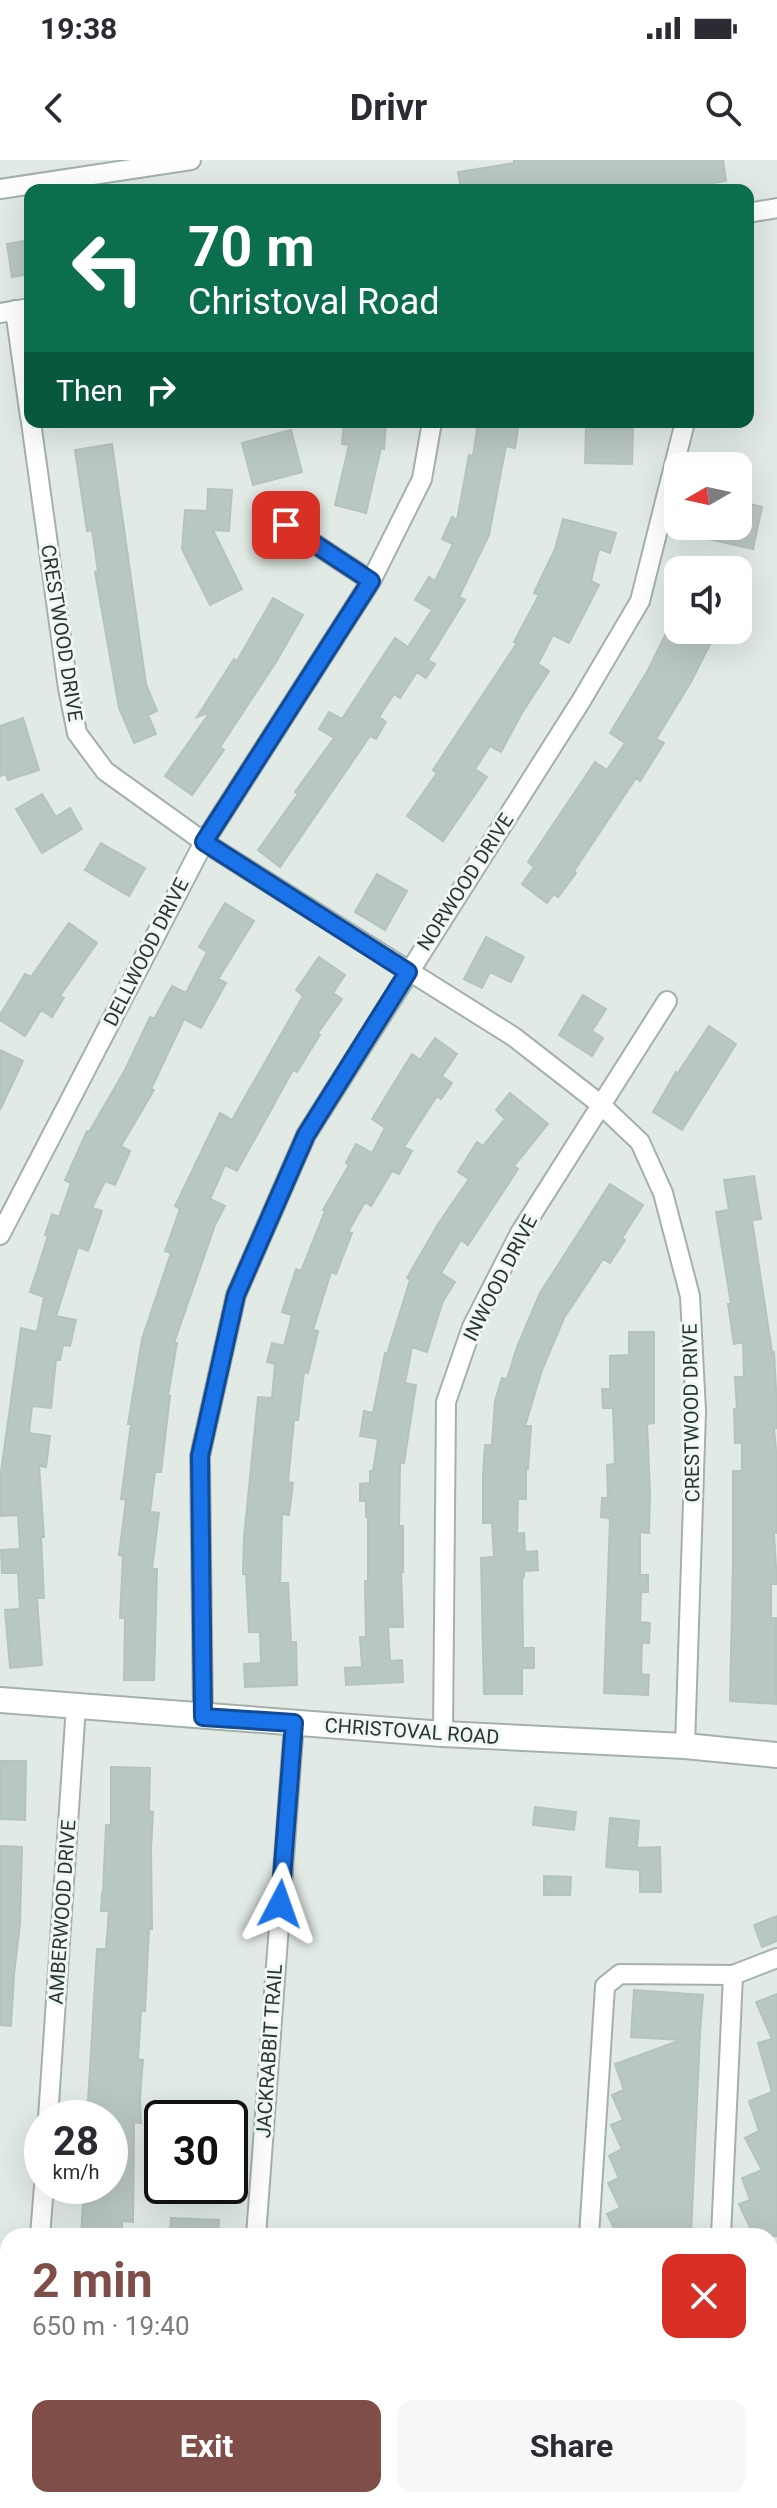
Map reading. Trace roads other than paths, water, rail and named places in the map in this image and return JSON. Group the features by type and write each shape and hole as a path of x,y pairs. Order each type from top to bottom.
{"street":[{"path":"33,184 191,160"},
{"path":"0,189 24,185"},
{"path":"754,212 777,208"},
{"name":"CRESTWOOD DRIVE","path":"15,310 24,375"},
{"name":"CRESTWOOD DRIVE","path":"31,428 77,733 105,771 204,842 514,1037 600,1104 640,1142 663,1193 690,1296 696,1411 685,1746"},
{"name":"DELLWOOD DRIVE","path":"0,1235 204,842 371,581 422,479 431,428"},
{"name":"NORWOOD DRIVE","path":"203,1717 200,1456 236,1295 306,1135 581,701 640,601 683,428"},
{"path":"286,525 371,581"},
{"name":"INWOOD DRIVE","path":"443,1734 446,1402 472,1327 520,1233 667,1001"},
{"name":"CHRISTOVAL ROAD","path":"0,1700 443,1734 685,1746 777,1755"},
{"name":"AMBERWOOD DRIVE","path":"49,2100 76,1706"},
{"name":"JACKRABBIT TRAIL","path":"257,2228 294,1723"},
{"path":"590,2228 605,1986 620,1974 733,1975 777,1958"},
{"path":"721,2228 733,1975"},
{"path":"41,2228 43,2204"}]}
